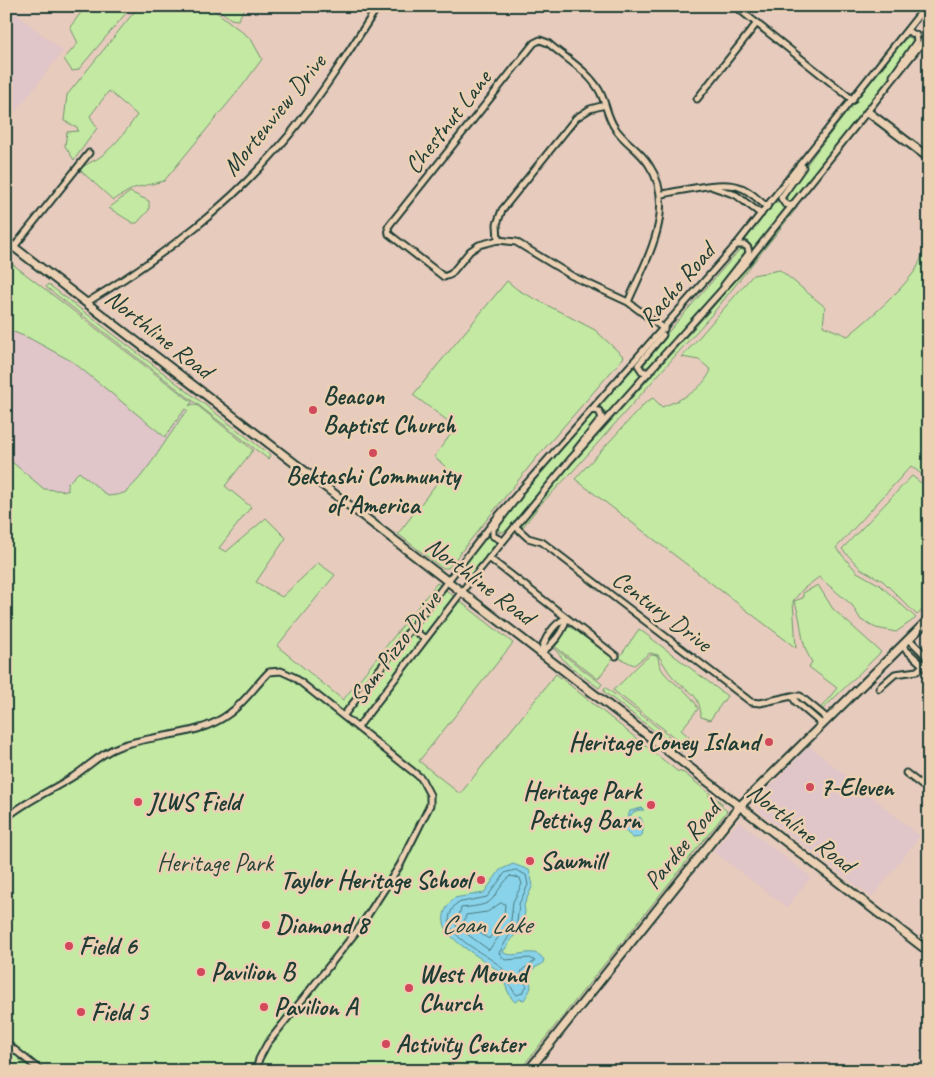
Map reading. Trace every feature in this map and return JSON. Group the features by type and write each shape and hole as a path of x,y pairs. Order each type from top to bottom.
{"main road":[{"path":"868,112 929,158"},
{"name":"Northline Road","path":"6,241 929,952"},
{"name":"Pardee Road","path":"528,1071 740,806 929,619"}],"street":[{"name":"Mortenview Drive","path":"86,302 140,269 176,243 216,210 254,174 303,117 378,6"},
{"path":"735,6 853,100"},
{"name":"Racho Road","path":"446,580 529,480 736,246 926,6"},
{"path":"697,99 757,23"},
{"path":"882,94 900,64 917,41 916,35 907,31"},
{"name":"Racho Road","path":"461,592 570,460 714,301 793,206 929,34"},
{"name":"Chestnut Lane","path":"498,240 485,243 470,252 451,274 444,277 391,236 388,230 528,51 540,40 548,43 588,76 598,88 606,105"},
{"path":"628,302 659,227 662,194 650,165 619,134 606,105 582,114 566,129 502,210 497,224 498,240 516,242 572,276 628,302 664,329"},
{"path":"793,206 786,204 781,198 812,151"},
{"path":"14,247 89,153"},
{"path":"662,194 712,187 721,183 739,187 767,208"},
{"path":"712,187 736,195 761,214"},
{"path":"736,195 739,187"},
{"path":"714,301 729,276 749,253 745,244 736,246"},
{"path":"649,373 642,371 639,363 657,343 674,318"},
{"path":"570,460 583,439 602,418 599,410 591,410"},
{"path":"503,541 493,536 493,529 529,480"},
{"name":"Century Drive","path":"515,526 528,538 542,542 751,702 760,703 792,696 796,702 826,722"},
{"path":"489,558 616,656"},
{"name":"Sam Pizzo Drive","path":"344,715 446,580"},
{"name":"Sam Pizzo Drive","path":"358,727 461,592"},
{"path":"541,653 566,625 566,618"},
{"path":"410,627 425,639"},
{"path":"880,688 895,674 913,672 923,666 929,659 909,639"},
{"path":"902,646 929,671"},
{"path":"6,818 19,807 74,776 100,756 117,747 177,735 216,722 230,714 269,672 281,671 294,676 426,784 430,800 428,811 400,865 360,927 267,1044 259,1058 256,1071"},
{"path":"906,773 929,791"},
{"path":"6,1043 41,1071"}],"shaded area":[{"path":"6,6 63,51 6,124"},
{"path":"6,259 198,406 6,646"},
{"path":"809,746 920,836 872,897 763,814 754,804"},
{"path":"739,822 811,877 787,907 713,851"}],"green space":[{"path":"86,6 132,6 78,70 72,71 64,59 78,43 70,27"},
{"path":"139,6 209,6 251,39 262,59 164,181 134,188 113,200 80,170 111,148 137,115 109,91 90,116 97,128 74,160 65,146 67,132 78,131 77,127 64,121 67,95"},
{"path":"214,6 246,6 238,20 231,19"},
{"path":"909,37 913,40 913,45 880,91 796,197 790,201 787,199 787,192 819,148 904,40"},
{"path":"130,192 149,201 149,210 137,223 133,223 109,208"},
{"path":"775,202 778,202 786,210 753,249 746,239"},
{"path":"796,209 714,312 573,471 540,505 522,528 522,521 707,314"},
{"path":"929,244 929,480 911,466 836,548 857,572 880,585 916,618 896,632 876,628 861,620 852,605 819,577 803,589 793,601 796,648 575,479 645,403 653,398 662,407 691,393 702,384 711,370 699,360 682,357 753,275 780,270 825,307 823,326 848,336 908,280 917,268"},
{"path":"740,249 745,251 744,256 712,299 650,367 646,367 643,364 645,359"},
{"name":"Heritage Park","path":"11,263 192,402 189,406 193,404 198,406 253,450 225,486 251,507 219,548 226,552 266,518 286,538 256,582 282,597 318,563 335,575 277,646 343,700 437,583 513,643 419,761 460,794 556,674 677,771 684,773 723,804 708,795 727,811 519,1071 6,1070 6,457 44,489 68,491 68,483 79,472 108,496 121,494 127,491 140,477 188,411 185,409 165,437 73,362 29,338 6,329 6,269"},
{"path":"507,281 518,290 595,330 624,357 537,457 448,568 442,568 398,534 446,471 446,467 434,457 456,427 413,395"},
{"path":"48,284 270,455 268,459 46,287"},
{"path":"635,367 642,375 606,414 599,405"},
{"path":"594,413 598,416 597,422 507,530 499,533 499,525 530,482 589,416"},
{"path":"912,476 929,489 929,604 917,615 883,581 861,569 842,549"},
{"path":"488,534 497,543 467,579 459,570"},
{"path":"818,585 833,609 881,652 822,710 820,709 837,688 809,667 812,662 805,646 794,601 803,598 803,593"},
{"path":"571,627 613,658 598,679 553,645 567,628"},
{"path":"639,629 727,696 710,720 701,717 700,708 695,697 672,676 658,655 650,653 634,665 619,658"},
{"path":"553,647 602,684 599,688 567,664"},
{"path":"651,655 658,656 663,672 688,694 698,709 681,730 689,737 686,741 689,744 687,747 613,690"},
{"path":"605,687 686,749 682,752 604,692"}],"water":[{"path":"642,808 644,810 634,812 628,822 627,826 634,829 638,818 640,817 642,822 643,830 641,837 633,838 624,830 630,811"},
{"name":"Coan Lake","path":"513,864 529,870 533,885 524,905 525,912 522,924 503,952 512,955 535,953 544,960 542,964 527,972 526,977 531,986 530,991 524,1000 520,999 515,1002 498,971 456,941 448,932 444,922 445,910 454,898 484,893 500,870"}],"place":[{"name":"Beacon Baptist Church","path":"313,410"},
{"name":"Bektashi Community of America","path":"373,453"},
{"name":"Heritage Coney Island","path":"769,742"},
{"name":"7-Eleven","path":"810,787"},
{"name":"JLWS Field","path":"138,802"},
{"name":"Heritage Park Petting Barn","path":"651,805"},
{"name":"Sawmill","path":"530,861"},
{"name":"Taylor Heritage School","path":"481,880"},
{"name":"Diamond 8","path":"266,925"},
{"name":"Field 6","path":"69,946"},
{"name":"Pavilion B","path":"201,972"},
{"name":"West Mound Church","path":"409,988"},
{"name":"Pavilion A","path":"264,1007"},
{"name":"Field 5","path":"81,1012"},
{"name":"Activity Center","path":"386,1044"}]}
